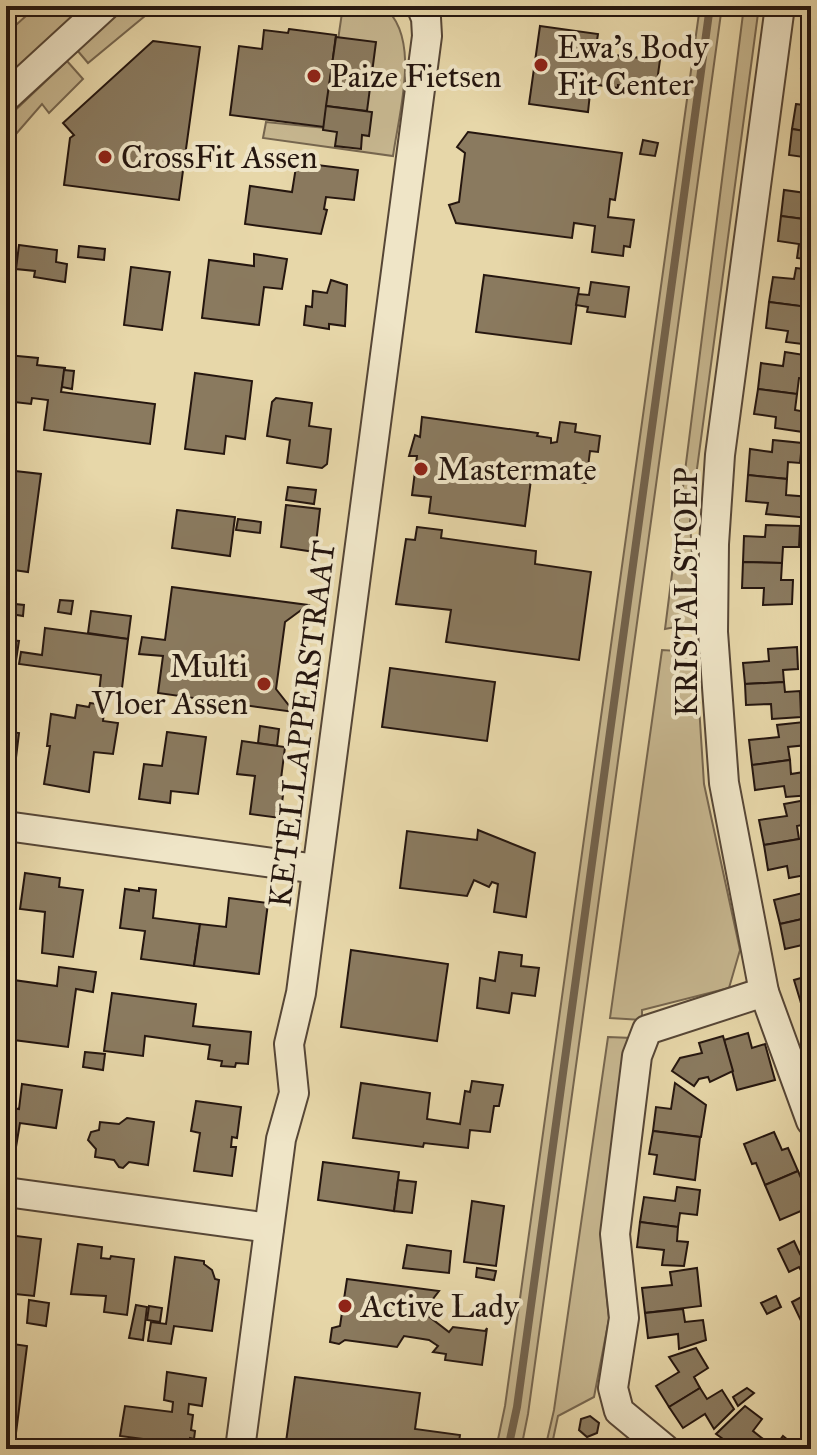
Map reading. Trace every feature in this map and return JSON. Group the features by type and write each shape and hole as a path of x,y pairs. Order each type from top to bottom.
{"street":[{"path":"6,97 105,6"},
{"name":"KETELLAPPERSTRAAT","path":"240,1449 281,1139 294,1093 289,1044 301,993 427,36 426,18 421,6"},
{"name":"KRISTALSTOEP","path":"780,6 720,455 714,544 713,632 724,783 764,992 811,1121"},
{"path":"6,826 317,869"},
{"path":"665,1449 619,1411 613,1388 624,1318 615,1234 637,1056 647,1030 764,992"},
{"path":"6,1192 269,1228"}],"shaded area":[{"path":"37,6 84,6 6,80 6,34"},
{"path":"126,6 157,6 88,63 77,50"},
{"path":"343,6 383,6 395,20 402,36 405,76 393,156 263,138 266,122 325,128"},
{"path":"700,6 722,6 528,1414 521,1449 496,1449 505,1406"},
{"path":"744,6 759,6 690,521 696,623 665,629"},
{"path":"67,61 83,79 49,113 42,104 9,142 16,158 11,186 6,185 6,119"},
{"path":"695,643 704,784 740,950 729,988 642,1010 642,1020 610,1018 662,650 678,651"},
{"path":"608,1037 632,1038 623,1063 601,1240 609,1319 594,1397 558,1416 551,1449 545,1449 554,1410"}],"building":[{"path":"540,26 598,34 595,53 660,60 656,89 591,84 588,112 529,104"},
{"path":"289,29 336,35 324,127 230,115 239,46 262,49 264,30 288,33"},
{"path":"336,37 376,42 367,111 326,106"},
{"path":"153,41 200,47 179,200 64,185 70,138 74,135 63,123"},
{"path":"804,43 811,44 811,70 801,68"},
{"path":"796,104 811,106 811,132 792,129"},
{"path":"326,106 372,112 369,136 362,135 361,149 335,146 337,132 323,130"},
{"path":"792,129 811,132 811,158 789,155"},
{"path":"468,132 622,153 615,200 610,199 608,217 634,220 630,247 624,246 623,256 592,252 595,226 574,223 572,238 456,223 449,205 459,202 465,153 457,147"},
{"path":"643,140 658,143 655,156 640,154"},
{"path":"301,163 358,170 354,200 326,197 324,209 327,210 321,234 245,224 250,186 292,192 296,167"},
{"path":"807,182 811,182 811,220 781,216 784,190 806,193"},
{"path":"781,216 811,220 811,260 797,258 799,244 778,241"},
{"path":"19,245 57,250 56,262 67,264 65,282 34,277 35,271 16,269"},
{"path":"79,246 105,249 104,260 78,257"},
{"path":"254,254 287,259 282,289 264,287 259,325 202,318 209,260 254,266"},
{"path":"131,267 170,272 162,330 124,325"},
{"path":"796,268 811,270 808,307 769,302 773,277 794,279"},
{"path":"484,275 579,288 571,344 476,332"},
{"path":"331,280 347,285 345,326 329,324 329,329 304,325 306,306 312,307 313,291 327,293"},
{"path":"591,282 629,287 625,317 587,312 588,307 576,305 578,294 589,295"},
{"path":"769,302 808,307 806,324 811,324 811,345 786,342 788,331 766,328"},
{"path":"785,352 811,356 810,379 799,378 797,394 758,389 761,363 783,366"},
{"path":"7,355 38,358 37,365 65,368 61,392 155,404 150,444 44,430 48,400 32,398 31,404 6,401"},
{"path":"64,370 74,371 72,389 62,387"},
{"path":"195,373 252,381 245,439 226,436 224,454 185,449"},
{"path":"758,389 797,394 795,410 806,412 803,432 775,428 776,417 754,414"},
{"path":"276,398 312,403 309,426 331,429 327,464 322,468 287,463 290,440 267,436 272,402"},
{"path":"422,417 538,433 537,436 551,438 551,443 557,442 560,422 576,424 575,432 600,436 598,452 590,451 586,483 569,481 570,472 533,464 525,526 429,513 431,497 412,495 417,456 409,456 415,435 420,437"},
{"path":"773,440 802,443 800,463 788,462 787,479 748,475 750,449 772,452"},
{"path":"6,470 41,474 28,572 6,569"},
{"path":"748,475 787,479 786,495 811,497 810,518 766,514 768,503 746,501"},
{"path":"288,487 316,490 314,504 286,500"},
{"path":"286,505 320,509 315,552 281,547"},
{"path":"177,510 235,517 230,556 172,548"},
{"path":"238,519 261,522 260,533 236,530"},
{"path":"766,525 800,526 799,547 783,547 782,563 743,562 744,536 765,537"},
{"path":"417,527 442,530 441,538 536,551 535,564 591,572 579,660 446,642 451,610 396,604 406,539 415,540"},
{"path":"743,562 782,563 781,580 793,580 792,604 763,605 764,588 742,588"},
{"path":"172,587 308,605 285,622 276,689 294,712 158,693 163,656 139,654 142,637 165,640"},
{"path":"60,600 73,601 71,614 58,612"},
{"path":"6,603 24,605 23,616 11,614 9,627 6,627"},
{"path":"91,611 131,616 128,639 88,633"},
{"path":"6,627 9,627 8,640 19,641 15,667 6,666"},
{"path":"45,628 128,639 121,696 99,693 101,675 19,664 21,652 42,655"},
{"path":"797,647 798,669 783,670 784,682 745,684 743,663 769,661 768,649"},
{"path":"390,668 495,682 487,741 382,727"},
{"path":"784,682 785,692 800,691 801,717 772,719 771,704 746,705 745,684"},
{"path":"90,703 105,705 103,721 118,723 113,754 94,752 89,792 44,784 51,714 75,718 77,705 89,707"},
{"path":"6,714 13,715 11,732 19,733 13,782 6,781"},
{"path":"804,722 807,745 788,747 790,760 752,765 749,740 779,737 777,725"},
{"path":"260,726 279,729 277,746 258,743"},
{"path":"167,732 206,737 198,794 171,791 170,803 139,799 144,764 162,766"},
{"path":"242,741 285,747 280,818 250,814 255,776 237,774"},
{"path":"790,760 791,774 810,771 811,795 786,797 784,786 755,790 752,765"},
{"path":"811,799 811,823 797,826 799,839 764,845 759,820 787,816 784,804"},
{"path":"478,830 535,853 526,917 494,912 498,884 492,882 489,887 474,880 467,896 400,888 407,831 477,840"},
{"path":"811,837 811,874 789,878 787,866 768,870 764,845"},
{"path":"25,873 60,878 59,887 83,890 73,957 42,953 45,912 20,909"},
{"path":"811,880 811,917 780,924 774,900 803,893 801,882"},
{"path":"139,888 156,890 153,918 200,924 194,966 141,959 145,931 120,928 125,889 139,891"},
{"path":"229,898 268,903 259,974 194,966 200,924 226,927"},
{"path":"811,917 811,943 785,949 780,924"},
{"path":"351,950 448,964 437,1041 341,1027"},
{"path":"499,952 522,955 521,966 539,968 535,996 512,993 509,1013 477,1008 480,978 495,981"},
{"path":"59,967 96,972 93,992 76,989 68,1047 6,1039 6,979 57,986"},
{"path":"811,975 811,1000 801,1003 794,980"},
{"path":"112,993 196,1004 193,1026 251,1032 248,1064 221,1066 222,1061 208,1059 210,1045 145,1036 143,1056 104,1051"},
{"path":"811,1000 811,1024 807,1025 801,1003"},
{"path":"748,1033 752,1048 765,1044 775,1080 737,1090 724,1040"},
{"path":"723,1036 733,1071 710,1082 708,1077 699,1079 694,1086 672,1071 680,1058 702,1053 699,1043"},
{"path":"85,1052 105,1054 103,1070 83,1067"},
{"path":"472,1081 503,1085 499,1106 494,1106 490,1132 470,1130 468,1148 424,1143 423,1147 353,1138 361,1083 430,1093 427,1119 460,1124 465,1091 470,1092"},
{"path":"675,1083 706,1105 701,1137 653,1131 656,1107 671,1109"},
{"path":"22,1084 62,1090 56,1128 20,1123 16,1147 6,1146 6,1107 19,1109"},
{"path":"196,1101 241,1107 237,1138 232,1137 231,1147 236,1147 232,1176 194,1171 200,1133 191,1131"},
{"path":"127,1118 154,1122 148,1165 129,1162 123,1168 114,1160 95,1157 96,1149 88,1140 91,1132 99,1130 100,1122 119,1124"},
{"path":"653,1131 700,1137 695,1180 654,1174 657,1155 649,1154"},
{"path":"774,1132 782,1150 788,1148 798,1171 765,1185 744,1144"},
{"path":"323,1162 399,1172 394,1211 318,1200"},
{"path":"798,1171 808,1194 802,1196 808,1208 780,1220 765,1185"},
{"path":"398,1180 416,1182 412,1213 394,1211"},
{"path":"677,1187 700,1190 697,1215 680,1213 678,1227 640,1222 644,1197 675,1201"},
{"path":"472,1201 504,1206 496,1266 464,1262"},
{"path":"640,1222 678,1227 677,1241 688,1242 684,1266 662,1265 664,1250 637,1247"},
{"path":"8,1235 41,1239 34,1296 6,1293"},
{"path":"794,1241 800,1254 811,1248 811,1277 806,1279 799,1267 789,1272 778,1249"},
{"path":"78,1244 102,1247 101,1258 134,1259 127,1315 104,1312 106,1296 71,1294"},
{"path":"407,1245 451,1251 449,1273 403,1268"},
{"path":"175,1257 204,1261 215,1279 219,1280 212,1331 174,1326 171,1344 148,1341 151,1322 166,1324"},
{"path":"477,1268 496,1271 494,1280 476,1277"},
{"path":"697,1268 701,1306 645,1313 642,1288 672,1285 670,1272"},
{"path":"347,1279 439,1291 423,1312 449,1332 453,1327 485,1331 487,1328 482,1365 445,1360 446,1354 433,1352 438,1346 429,1340 404,1336 397,1347 345,1340 339,1344 330,1342 332,1328 340,1326"},
{"path":"811,1292 811,1321 803,1325 792,1302"},
{"path":"776,1296 781,1307 767,1314 761,1303"},
{"path":"29,1300 49,1303 46,1326 27,1323"},
{"path":"136,1305 147,1307 143,1340 129,1338"},
{"path":"149,1306 162,1308 160,1322 147,1320"},
{"path":"683,1309 685,1322 703,1320 706,1340 679,1349 678,1334 648,1338 645,1313"},
{"path":"6,1343 27,1346 15,1441 6,1440"},
{"path":"696,1348 708,1368 694,1377 700,1388 669,1407 656,1386 679,1372 669,1357"},
{"path":"167,1372 206,1378 202,1406 189,1404 188,1414 193,1415 191,1430 195,1431 194,1439 190,1438 189,1445 120,1436 125,1406 172,1412 173,1402 164,1400"},
{"path":"295,1377 420,1393 415,1429 460,1435 458,1449 285,1449"},
{"path":"700,1388 707,1399 722,1390 734,1409 714,1429 705,1414 683,1428 669,1407"},
{"path":"747,1388 754,1393 738,1406 733,1397"},
{"path":"745,1406 762,1419 753,1431 763,1439 755,1449 726,1449 730,1444 716,1434"},
{"path":"590,1416 599,1423 597,1433 587,1437 579,1430 581,1419"},
{"path":"783,1436 799,1449 755,1449 763,1439 774,1448"}],"waterway":[{"path":"508,1449 517,1407 710,6"}],"place":[{"name":"Ewa's Body Fit Center","path":"541,65"},
{"name":"Paize Fietsen","path":"314,76"},
{"name":"CrossFit Assen","path":"105,157"},
{"name":"Mastermate","path":"421,469"},
{"name":"Multi Vloer Assen","path":"264,684"},
{"name":"Active Lady","path":"345,1306"}]}
